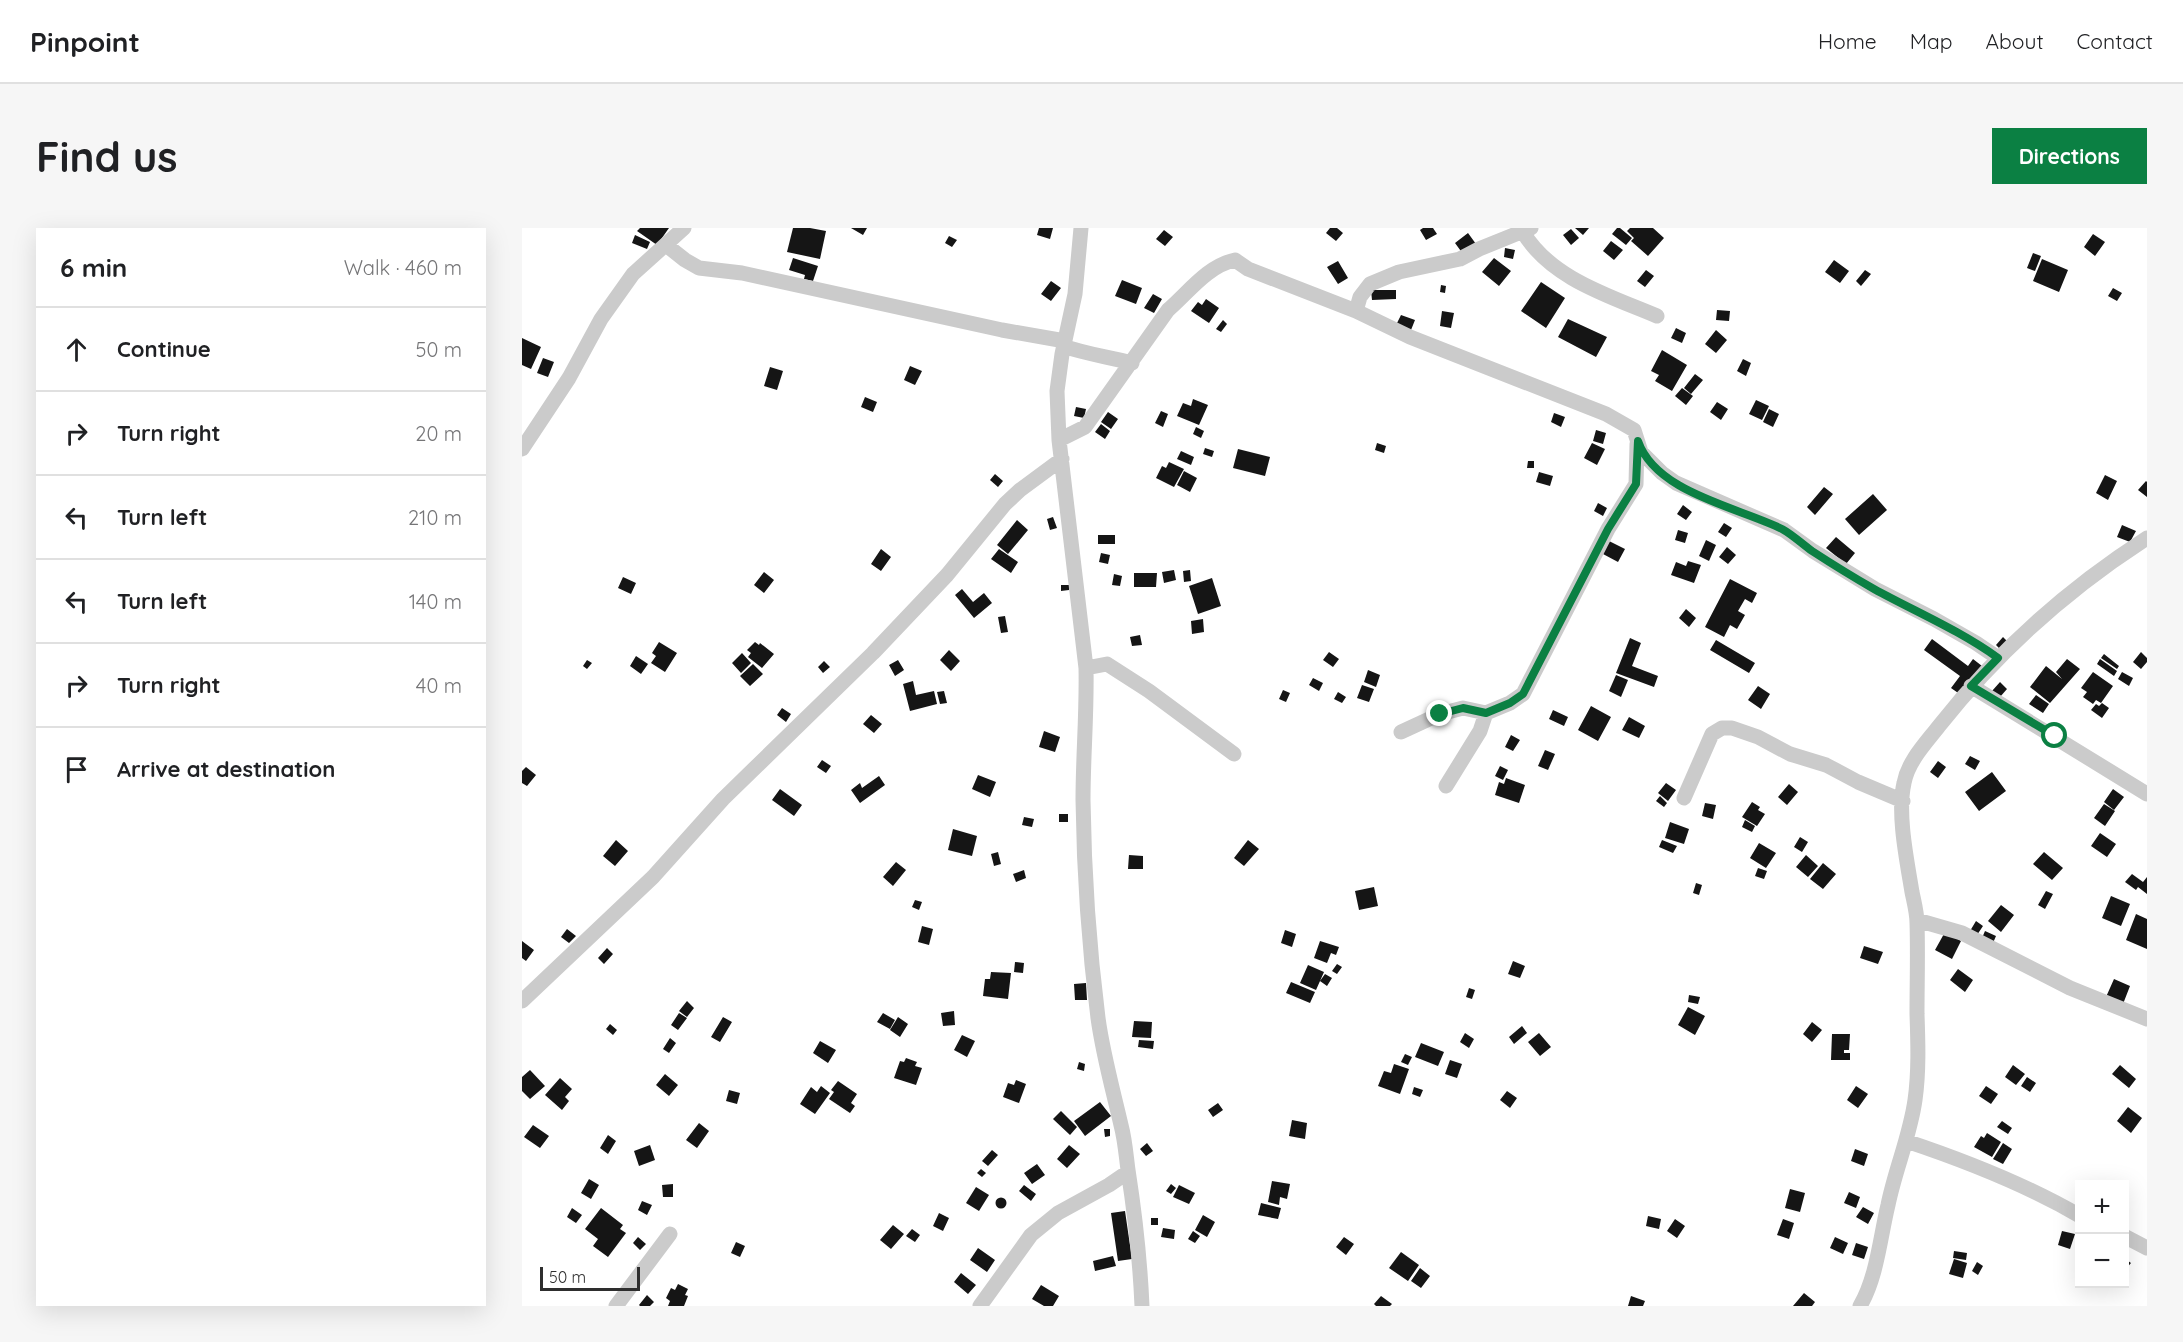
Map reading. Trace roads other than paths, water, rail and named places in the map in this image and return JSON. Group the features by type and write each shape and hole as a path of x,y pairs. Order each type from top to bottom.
{"street":[{"path":"522,450 569,378 601,319 633,274 684,228"},
{"path":"1081,228 1075,294 1057,391 1059,440 1086,668 1087,703 1083,799 1093,973 1098,1021 1108,1075 1122,1127 1141,1266 1142,1306"},
{"path":"1356,311 1360,297 1370,284 1400,272 1460,259 1527,230 1542,257 1584,286 1657,316"},
{"path":"666,245 699,268 742,273 1002,330 1064,344 1089,354 1132,363"},
{"path":"1059,440 1085,427 1168,310 1190,288 1225,262 1234,260 1248,269 1356,311 1410,337 1606,414 1628,425 1636,434 1641,452 1650,463 1676,483 1784,530 1813,551 1875,589 1934,619 1998,658"},
{"path":"1401,732 1440,714 1463,708 1486,713 1510,703 1523,694 1608,529 1636,484 1638,441"},
{"path":"522,1001 653,877 723,799 880,645 947,575 1005,504 1062,459"},
{"path":"1860,1306 1873,1272 1890,1192 1906,1141 1915,1100 1918,1060 1917,920 1905,844 1903,784 1916,756 1971,686 1998,658 2046,612 2083,582 2147,538"},
{"path":"1086,668 1107,663 1234,754"},
{"path":"1971,686 2147,794"},
{"path":"1446,786 1480,731 1486,713"},
{"path":"1684,798 1712,734 1722,728 1732,728 1758,736 1790,754 1826,765 1858,782 1903,801"},
{"path":"1917,920 1962,933 2070,988 2147,1019"},
{"path":"1906,1141 1972,1163 2054,1201 2075,1214"},
{"path":"980,1306 1031,1235 1058,1214 1128,1172"},
{"path":"616,1306 670,1234"},
{"path":"2129,1239 2147,1248"}]}
